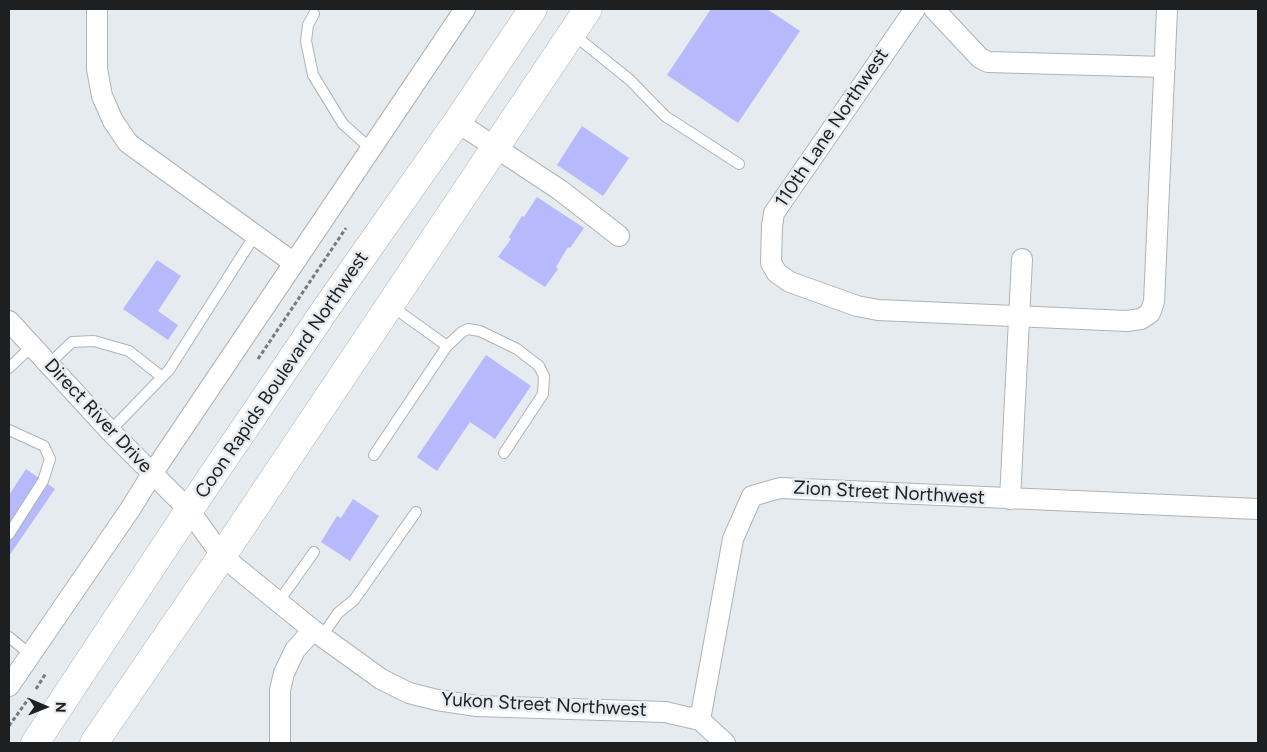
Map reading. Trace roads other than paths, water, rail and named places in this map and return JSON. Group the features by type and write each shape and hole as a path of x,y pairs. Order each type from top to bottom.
{"main road":[{"name":"Coon Rapids Boulevard Northwest","path":"35,743 189,510 533,9"},
{"path":"94,743 222,556 588,9"}],"street":[{"path":"97,9 97,69 102,96 113,121 128,143 294,263"},
{"path":"9,686 131,508 370,148 465,9"},
{"name":"110th Lane Northwest","path":"915,9 774,213 771,263 777,273 790,282 857,306 878,310 1127,321 1141,319 1150,313 1154,302 1166,66 1167,9"},
{"path":"934,9 980,58 988,62 1166,66"},
{"path":"457,122 560,190 618,236"},
{"path":"1010,499 1022,259"},
{"name":"Direct River Drive","path":"9,321 110,431 189,510 222,556"},
{"name":"Zion Street Northwest","path":"700,720 733,539 752,496 780,488 1258,509"},
{"name":"Yukon Street Northwest","path":"222,556 318,633 381,679 409,693 436,700 477,706 665,712 700,720 725,743"},
{"path":"280,743 280,690 284,673 295,650 318,633"}],"lane":[{"path":"314,14 308,25 306,41 313,75 343,124 370,148"},
{"path":"572,33 630,80 665,116 739,164"},
{"path":"110,431 169,370 255,235"},
{"path":"390,305 446,346"},
{"path":"374,455 446,346 468,328 480,331 517,349 539,366 544,376 543,394 504,453"},
{"path":"50,364 72,342 94,341 129,351 162,377"},
{"path":"9,368 32,346"},
{"path":"9,432 44,446 50,459 43,481 9,534"},
{"path":"318,633 354,600 416,512"},
{"path":"278,601 314,552"},
{"path":"9,637 31,655"}]}
